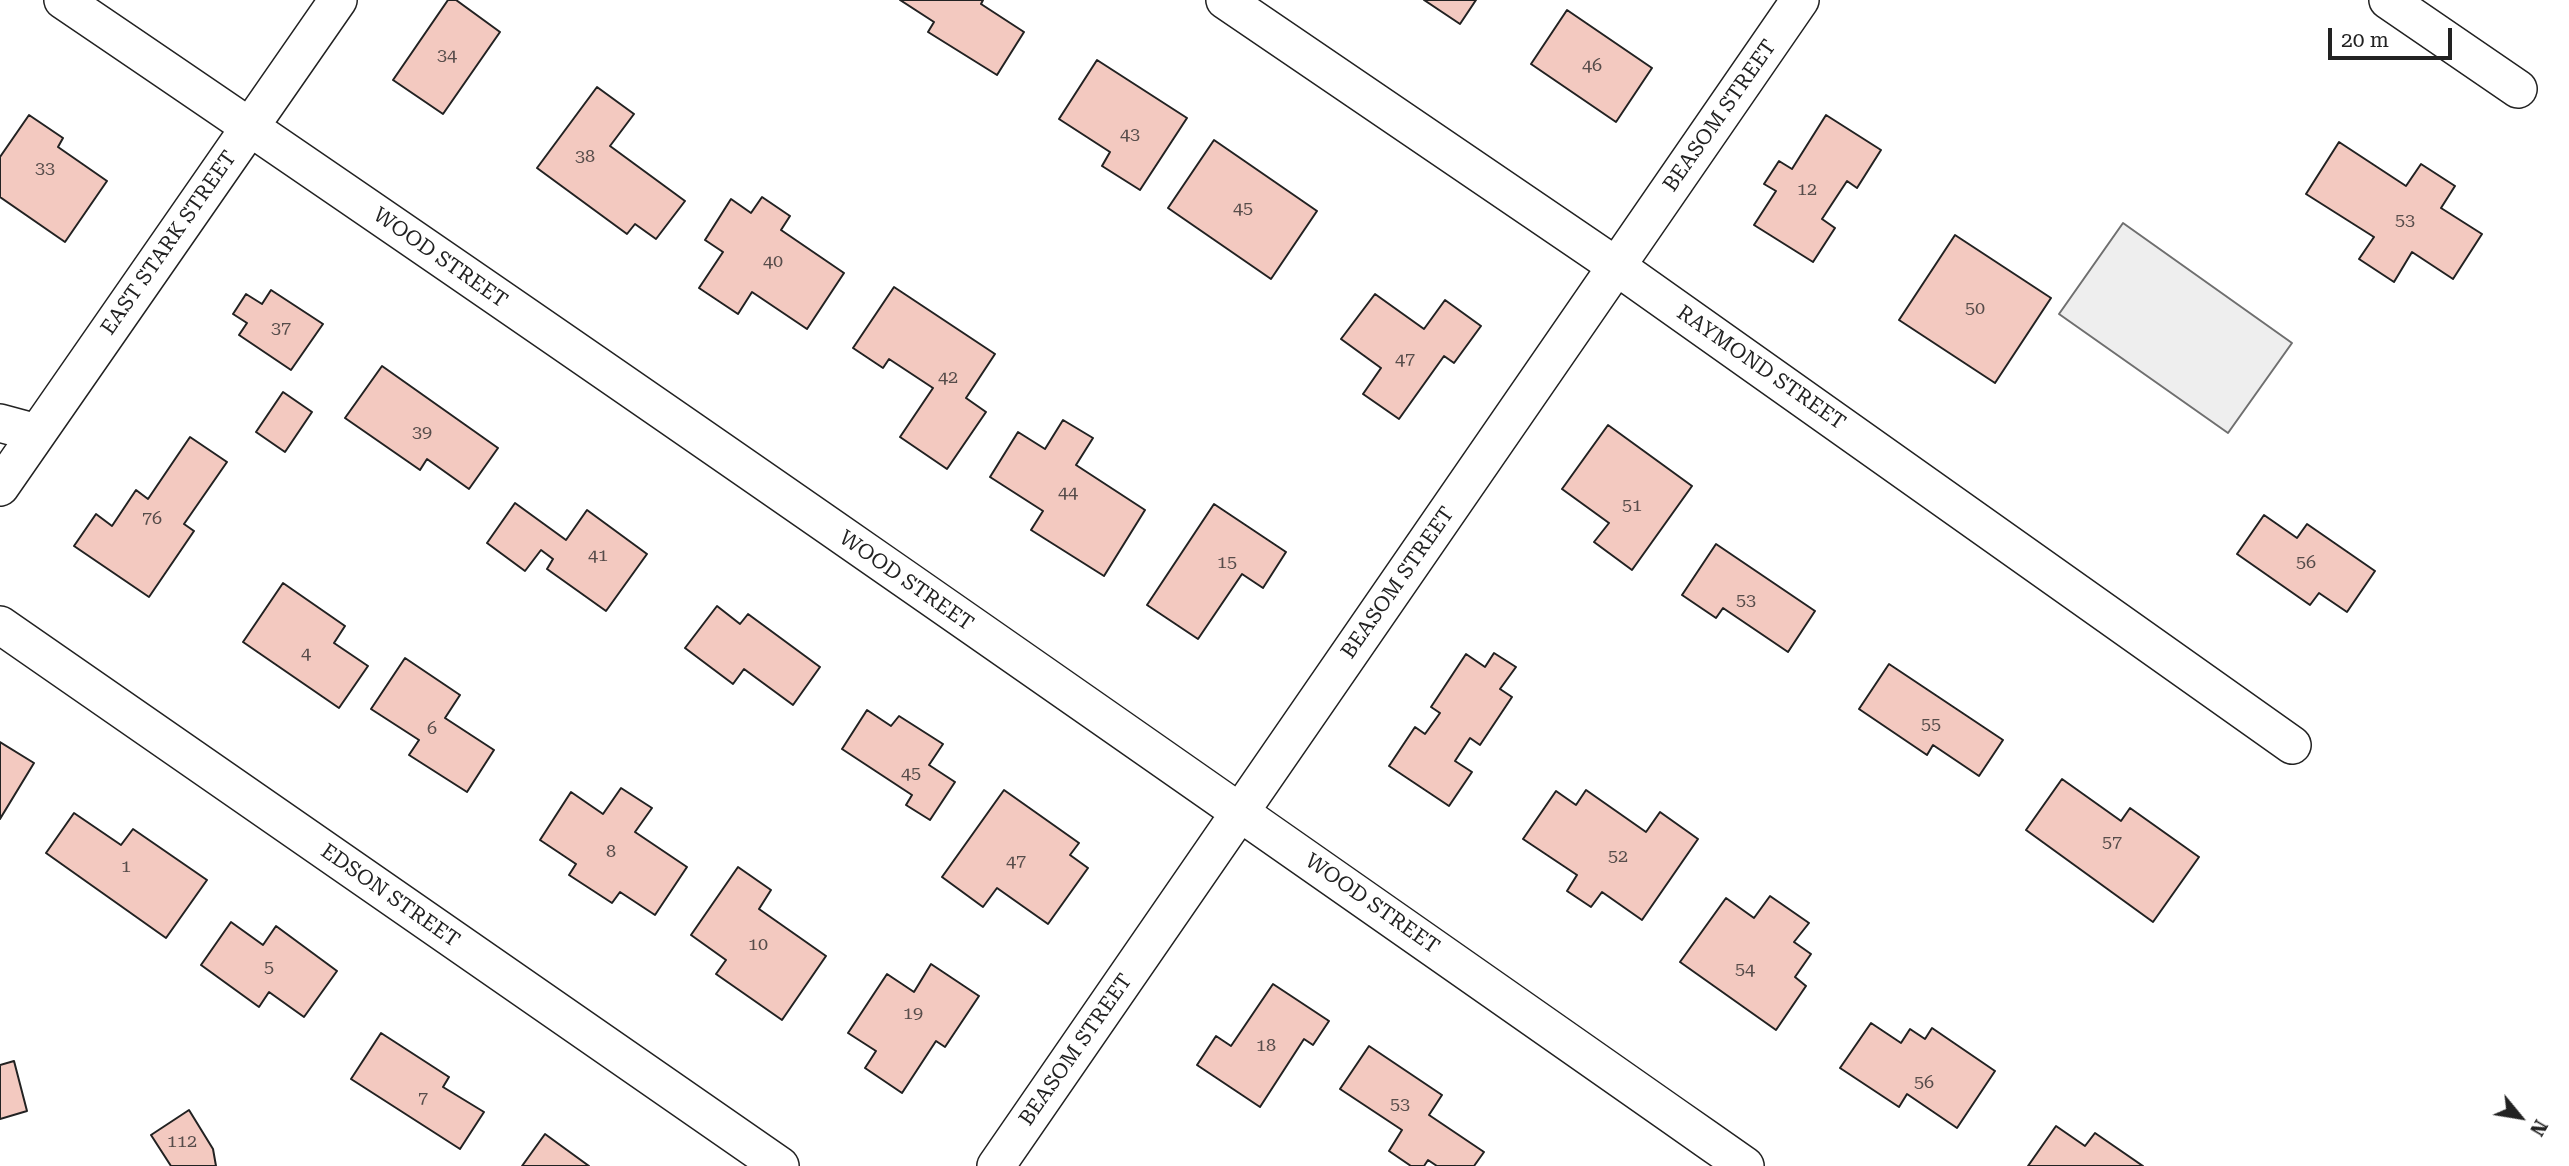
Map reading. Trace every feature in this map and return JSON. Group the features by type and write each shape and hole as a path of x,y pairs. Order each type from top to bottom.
{"street":[{"name":"WOOD STREET","path":"63,0 1241,812 1745,1166"},
{"name":"EAST STARK STREET","path":"0,487 338,0"},
{"name":"RAYMOND STREET","path":"1224,0 1616,266 2292,745"},
{"name":"BEASOM STREET","path":"996,1166 1800,0"},
{"path":"2388,0 2518,89"},
{"path":"0,423 37,433"},
{"name":"EDSON STREET","path":"0,625 780,1166"}],"shaded area":[{"path":"2123,223 2292,343 2228,433 2059,314"}],"building":[{"path":"448,0 456,0 500,32 443,114 393,80"},
{"path":"900,0 983,0 981,4 1024,32 997,75 928,32 934,22"},
{"path":"1424,0 1476,0 1460,24"},
{"path":"1567,10 1652,68 1616,122 1531,64"},
{"path":"1097,60 1187,118 1140,190 1102,166 1110,152 1059,119"},
{"path":"597,87 634,114 610,146 685,201 656,239 635,224 627,234 537,168"},
{"path":"29,115 63,138 58,147 107,181 65,242 0,197 0,157"},
{"path":"1826,115 1881,150 1857,188 1847,181 1822,219 1835,228 1813,262 1754,225 1776,191 1764,184 1779,161 1792,169"},
{"path":"1214,140 1317,211 1271,279 1168,208"},
{"path":"2339,142 2406,186 2421,164 2455,186 2441,208 2482,234 2453,279 2412,252 2394,282 2359,259 2374,237 2306,194"},
{"path":"762,197 790,216 781,230 844,273 807,329 752,292 738,314 699,288 723,252 705,240 731,199 751,213"},
{"path":"1955,235 2051,298 1995,383 1899,320"},
{"path":"894,287 995,354 966,398 986,412 947,469 900,437 933,388 889,359 883,368 853,348"},
{"path":"271,290 323,324 291,370 239,335 247,323 233,314 246,294 262,304"},
{"path":"1375,294 1424,329 1445,300 1481,326 1454,363 1444,356 1399,419 1363,394 1381,368 1341,339"},
{"path":"382,366 498,448 469,489 427,459 420,470 345,418"},
{"path":"283,392 312,412 285,452 256,432"},
{"path":"1063,420 1093,438 1076,465 1145,510 1104,576 1031,530 1043,511 990,477 1018,432 1045,449"},
{"path":"1608,425 1692,486 1632,570 1594,542 1609,523 1562,489"},
{"path":"190,437 227,462 184,524 194,531 149,597 74,546 96,514 112,526 136,490 148,499"},
{"path":"515,503 566,540 587,510 647,554 606,611 547,569 553,559 541,550 525,571 487,543"},
{"path":"1214,504 1286,552 1263,588 1242,574 1198,639 1147,605"},
{"path":"2264,515 2297,538 2307,524 2375,571 2347,612 2319,593 2310,605 2237,554"},
{"path":"1716,544 1815,611 1788,652 1723,608 1716,618 1682,595"},
{"path":"283,583 345,626 334,643 368,666 339,708 243,642"},
{"path":"717,606 740,624 748,614 820,667 793,705 744,669 733,684 685,648"},
{"path":"1494,653 1516,667 1500,689 1512,697 1480,745 1470,738 1455,761 1472,772 1449,806 1389,766 1415,727 1425,734 1440,713 1431,707 1466,654 1485,667"},
{"path":"405,658 460,695 445,718 494,750 467,792 409,755 419,740 371,709"},
{"path":"1889,664 2003,740 1979,776 1933,745 1927,755 1859,709"},
{"path":"867,710 891,726 899,716 943,744 929,765 955,782 930,820 906,805 912,795 842,749"},
{"path":"0,742 34,763 0,819"},
{"path":"2062,779 2121,821 2130,808 2199,857 2153,922 2026,830"},
{"path":"621,788 652,808 635,832 687,867 655,915 620,892 612,903 569,875 576,864 540,840 571,792 603,814"},
{"path":"1004,790 1079,843 1070,855 1088,868 1048,924 997,888 983,907 942,877"},
{"path":"1586,790 1646,832 1660,812 1698,839 1642,920 1602,892 1591,907 1567,891 1577,875 1523,839 1556,791 1576,805"},
{"path":"74,813 121,845 133,829 207,880 166,938 46,853"},
{"path":"738,867 771,890 759,909 826,956 782,1020 716,974 726,960 691,935"},
{"path":"1770,896 1809,923 1794,942 1811,954 1795,977 1806,986 1776,1030 1680,962 1726,898 1754,918"},
{"path":"231,922 263,945 276,926 337,971 304,1017 269,992 259,1007 201,965"},
{"path":"931,964 979,996 945,1047 936,1041 902,1093 865,1068 876,1051 848,1033 887,974 914,992"},
{"path":"1273,984 1329,1021 1313,1045 1304,1039 1260,1107 1197,1065 1216,1036 1231,1046"},
{"path":"1871,1023 1901,1043 1910,1029 1925,1039 1932,1028 1995,1071 1957,1128 1907,1094 1899,1107 1840,1068"},
{"path":"381,1033 449,1077 443,1087 484,1112 460,1149 351,1079"},
{"path":"1369,1046 1442,1095 1429,1115 1484,1152 1474,1166 1437,1166 1428,1160 1424,1166 1411,1166 1389,1151 1402,1130 1340,1089"},
{"path":"14,1061 27,1111 0,1119 0,1065"},
{"path":"189,1110 213,1149 216,1166 171,1166 151,1135"},
{"path":"2056,1126 2085,1146 2095,1133 2143,1166 2028,1166"},
{"path":"545,1134 589,1166 522,1166"}]}
